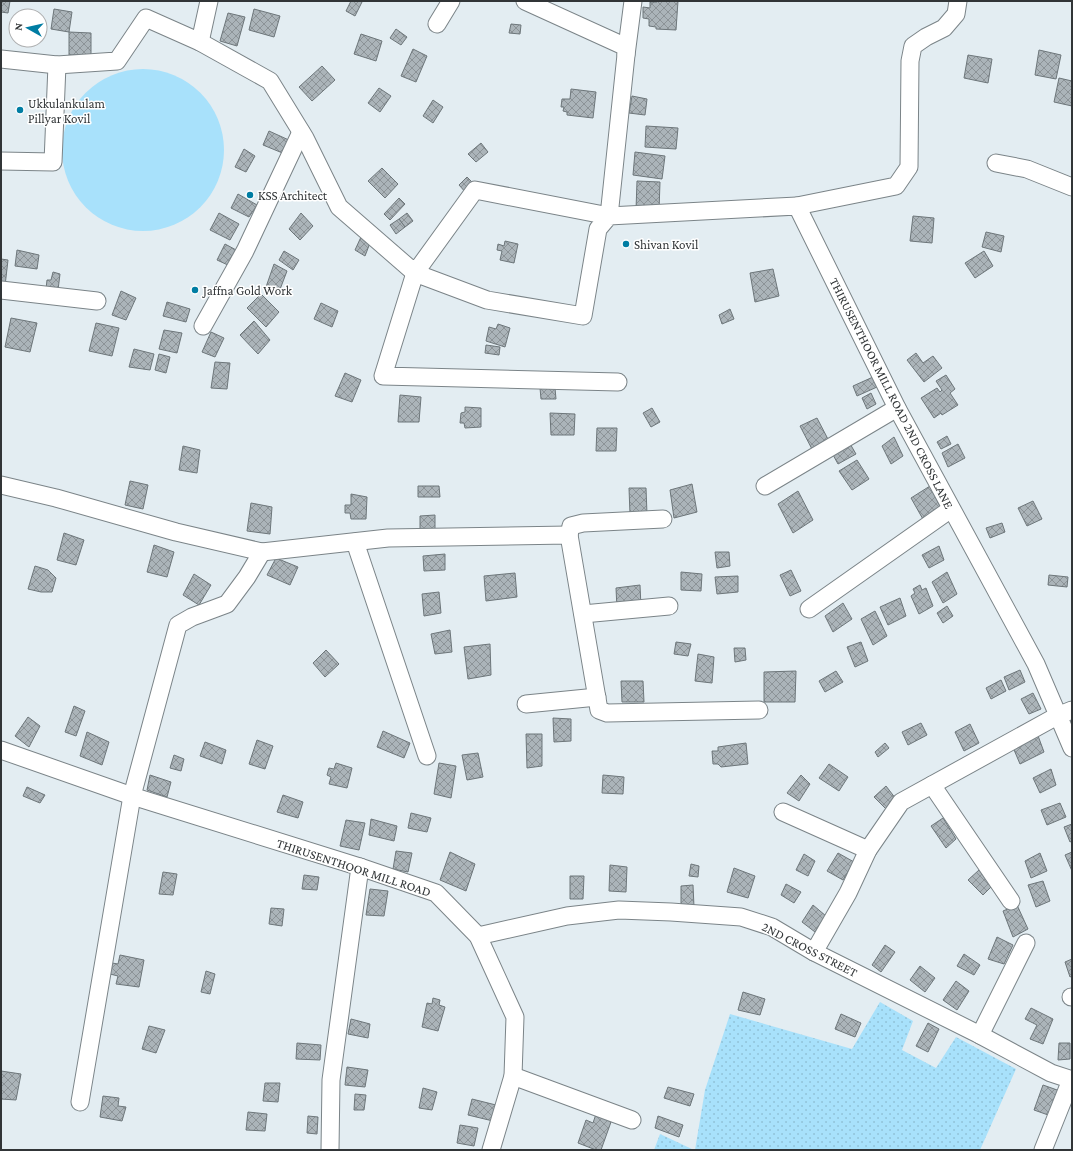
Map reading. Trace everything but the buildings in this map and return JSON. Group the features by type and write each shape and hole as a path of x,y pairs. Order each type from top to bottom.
{"street":[{"path":"200,42 209,1"},
{"path":"437,24 451,1"},
{"path":"526,1 626,47 626,56"},
{"path":"1,59 57,65 117,61 146,18 200,42 270,81 302,132 338,207 414,273 487,300 583,316 598,229 609,216 633,1"},
{"path":"618,382 383,376 414,273 475,190 609,216 797,206 896,186 909,167 910,61 913,46 926,37 944,28 956,14 958,1"},
{"path":"1,161 53,162 57,65"},
{"path":"203,326 245,251 302,132"},
{"path":"996,163 1027,169 1072,187"},
{"name":"THIRUSENTHOOR MILL ROAD 2ND CROSS LANE","path":"797,206 897,408 1036,664 1065,713 1072,748"},
{"path":"1,290 97,301"},
{"path":"765,486 897,408"},
{"path":"1,485 56,498 176,532 262,552 388,538 569,535"},
{"path":"809,609 951,509"},
{"path":"663,519 583,523 571,526 569,535 599,710 607,713 759,710"},
{"path":"355,542 427,756"},
{"path":"80,1102 132,796 178,625 192,617 227,604 262,552"},
{"path":"583,614 669,606"},
{"path":"526,704 597,697"},
{"path":"814,952 848,893 868,850 901,802 1065,713"},
{"name":"THIRUSENTHOOR MILL ROAD","path":"1,750 132,796 360,867 436,893 478,936 515,1017 513,1076 491,1150"},
{"path":"932,785 1011,900"},
{"path":"783,812 868,850"},
{"path":"330,1150 331,1080 360,867"},
{"name":"2ND CROSS STREET","path":"478,936 567,916 619,910 741,917 772,927 814,952 980,1035 1051,1073 1072,1080"},
{"path":"980,1035 1026,943"},
{"path":"513,1076 632,1120"},
{"path":"1043,1150 1072,1080"}],"shaded area":[{"path":"135,69 151,69 174,75 194,87 206,99 221,126 224,150 221,174 218,181 206,201 194,213 167,228 151,231 135,231 112,225 92,213 80,201 65,174 62,158 62,142 68,119 80,99 92,87 119,72"},
{"path":"880,1002 913,1021 902,1050 936,1068 956,1037 1016,1069 980,1150 695,1150 705,1090 730,1014 852,1049"},
{"path":"660,1134 694,1150 654,1150"}],"place":[{"name":"Ukkulankulam Pillyar Kovil","path":"20,110"},
{"name":"KSS Architect","path":"250,195"},
{"name":"Shivan Kovil","path":"626,244"},
{"name":"Jaffna Gold Work","path":"195,290"}]}
